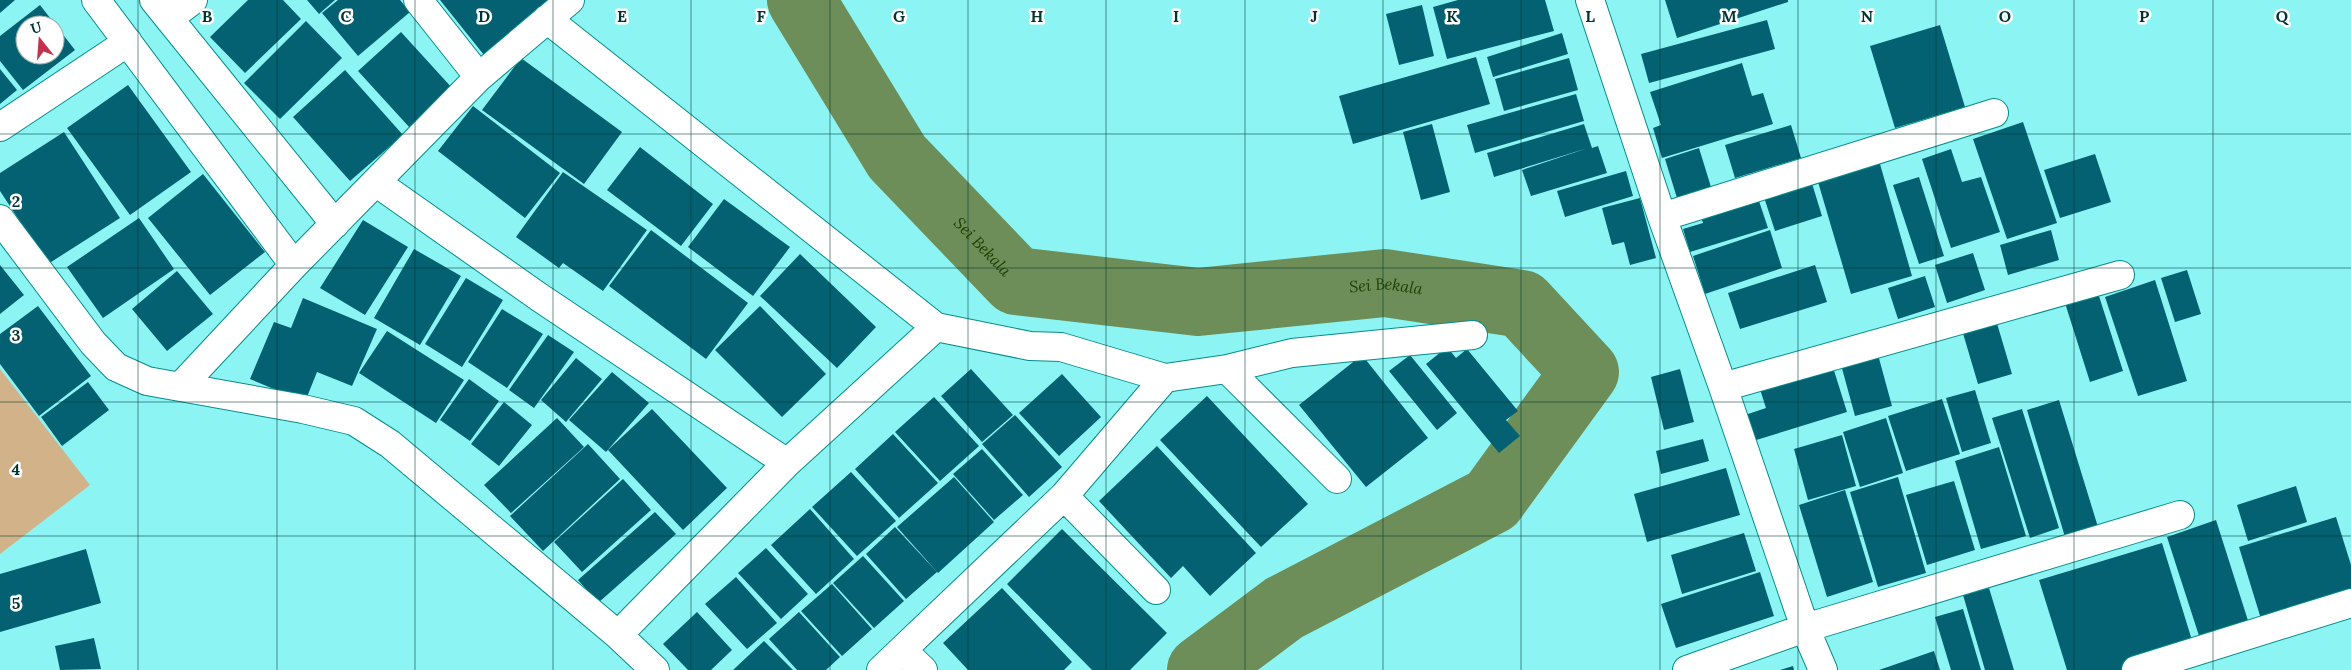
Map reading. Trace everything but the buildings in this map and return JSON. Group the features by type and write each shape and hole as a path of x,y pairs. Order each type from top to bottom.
{"street":[{"path":"96,0 294,264"},
{"path":"193,0 162,9 335,224"},
{"path":"418,0 479,77"},
{"path":"181,386 294,264 377,183 479,77 570,0"},
{"path":"1590,0 1662,218 1723,387 1805,628 1823,670"},
{"path":"547,19 936,327 1030,346 1061,347 1165,378 1227,369 1292,354 1473,335"},
{"path":"0,127 128,42"},
{"path":"1662,218 1994,113"},
{"path":"377,183 539,297 787,463"},
{"path":"0,219 93,343 116,367 147,381 354,420 390,444 618,635 655,670"},
{"path":"1723,387 2120,275"},
{"path":"618,635 787,463 936,327"},
{"path":"1227,369 1337,479"},
{"path":"881,670 1064,496 1165,378"},
{"path":"1064,496 1156,590"},
{"path":"1687,670 1805,628 2180,515"},
{"path":"2136,670 2351,603"},
{"path":"902,650 923,670"}],"shaded area":[{"path":"0,369 90,485 0,554"}],"waterway":[{"name":"Sei Bekala","path":"801,0 897,157 1016,281 1198,302 1385,283 1522,304 1585,372 1492,500 1284,608 1201,670"}]}
